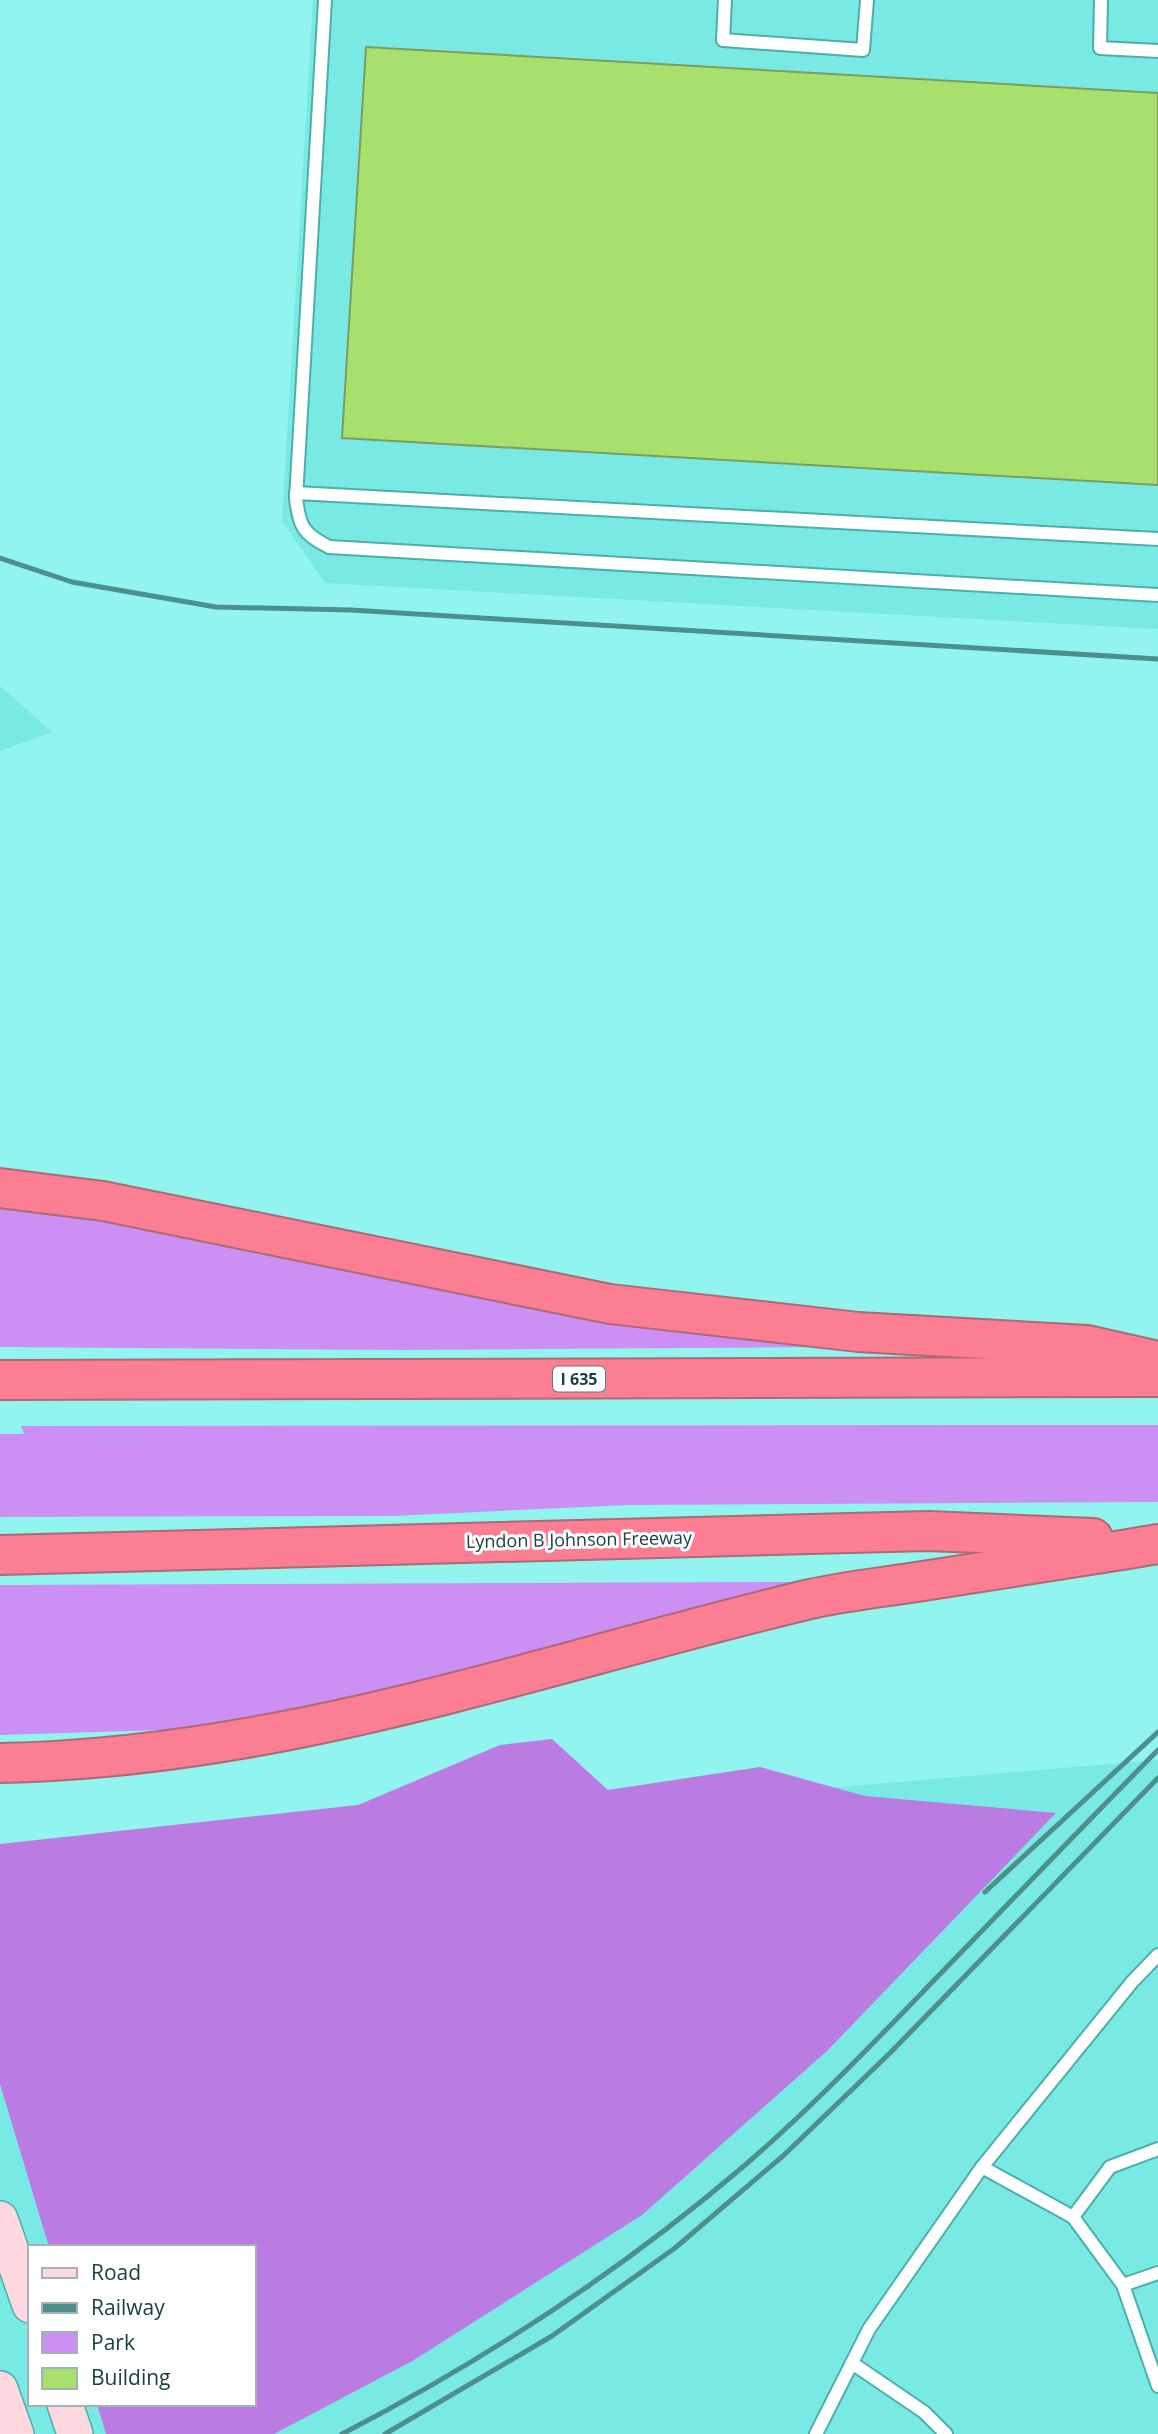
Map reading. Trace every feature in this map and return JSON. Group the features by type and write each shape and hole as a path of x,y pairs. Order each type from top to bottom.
{"highway":[{"path":"0,1188 103,1201 610,1304 858,1332 1087,1345 1158,1361"},
{"name":"I 635","path":"0,1380 1158,1377"},
{"name":"Lyndon B Johnson Freeway","path":"0,1555 929,1531 1158,1543"},
{"path":"0,1763 160,1752 280,1734 390,1710 811,1599 1158,1543"}],"main road":[{"path":"0,2219 7,2260 28,2301"},
{"path":"0,2389 16,2434"},
{"path":"66,2406 75,2434"}],"lane":[{"path":"325,0 296,493 299,520 309,537 328,547 1158,595"},
{"path":"725,0 723,40 863,50 867,0"},
{"path":"1101,0 1100,48 1158,51"},
{"path":"296,493 1158,539"},
{"path":"816,2434 869,2329 982,2167 1132,1982 1158,1955"},
{"path":"1073,2217 1110,2167 1158,2150"},
{"path":"982,2167 1073,2217 1123,2285 1158,2386"},
{"path":"1123,2285 1158,2273"},
{"path":"852,2363 924,2412 946,2434"}],"shaded area":[{"path":"313,0 1158,0 1158,629 325,583 282,521"},
{"path":"0,686 52,732 0,751"},
{"path":"552,1739 608,1790 760,1767 865,1796 1056,1813 827,2051 642,2215 414,2360 274,2434 106,2434 98,2406 256,2406 256,2245 48,2245 0,2084 0,1844 358,1805 500,1745"},
{"path":"1158,1760 1158,2434 0,2434 0,1858"}],"green space":[{"path":"0,1200 818,1337 817,1347 404,1350 0,1347"},
{"path":"1158,1425 1158,1502 627,1505 394,1516 0,1517 0,1434 24,1434 21,1426"},
{"path":"794,1582 356,1702 194,1729 0,1735 0,1585"}],"building":[{"path":"366,47 1158,93 1158,485 342,438"}],"railway":[{"path":"0,558 72,582 216,607 351,610 1158,659"},
{"path":"985,1892 1158,1732"},
{"path":"342,2434 448,2376 551,2312 649,2242 744,2166 846,2070 1158,1750"},
{"path":"385,2434 552,2336 675,2248 784,2155 890,2053 1158,1778"}]}
